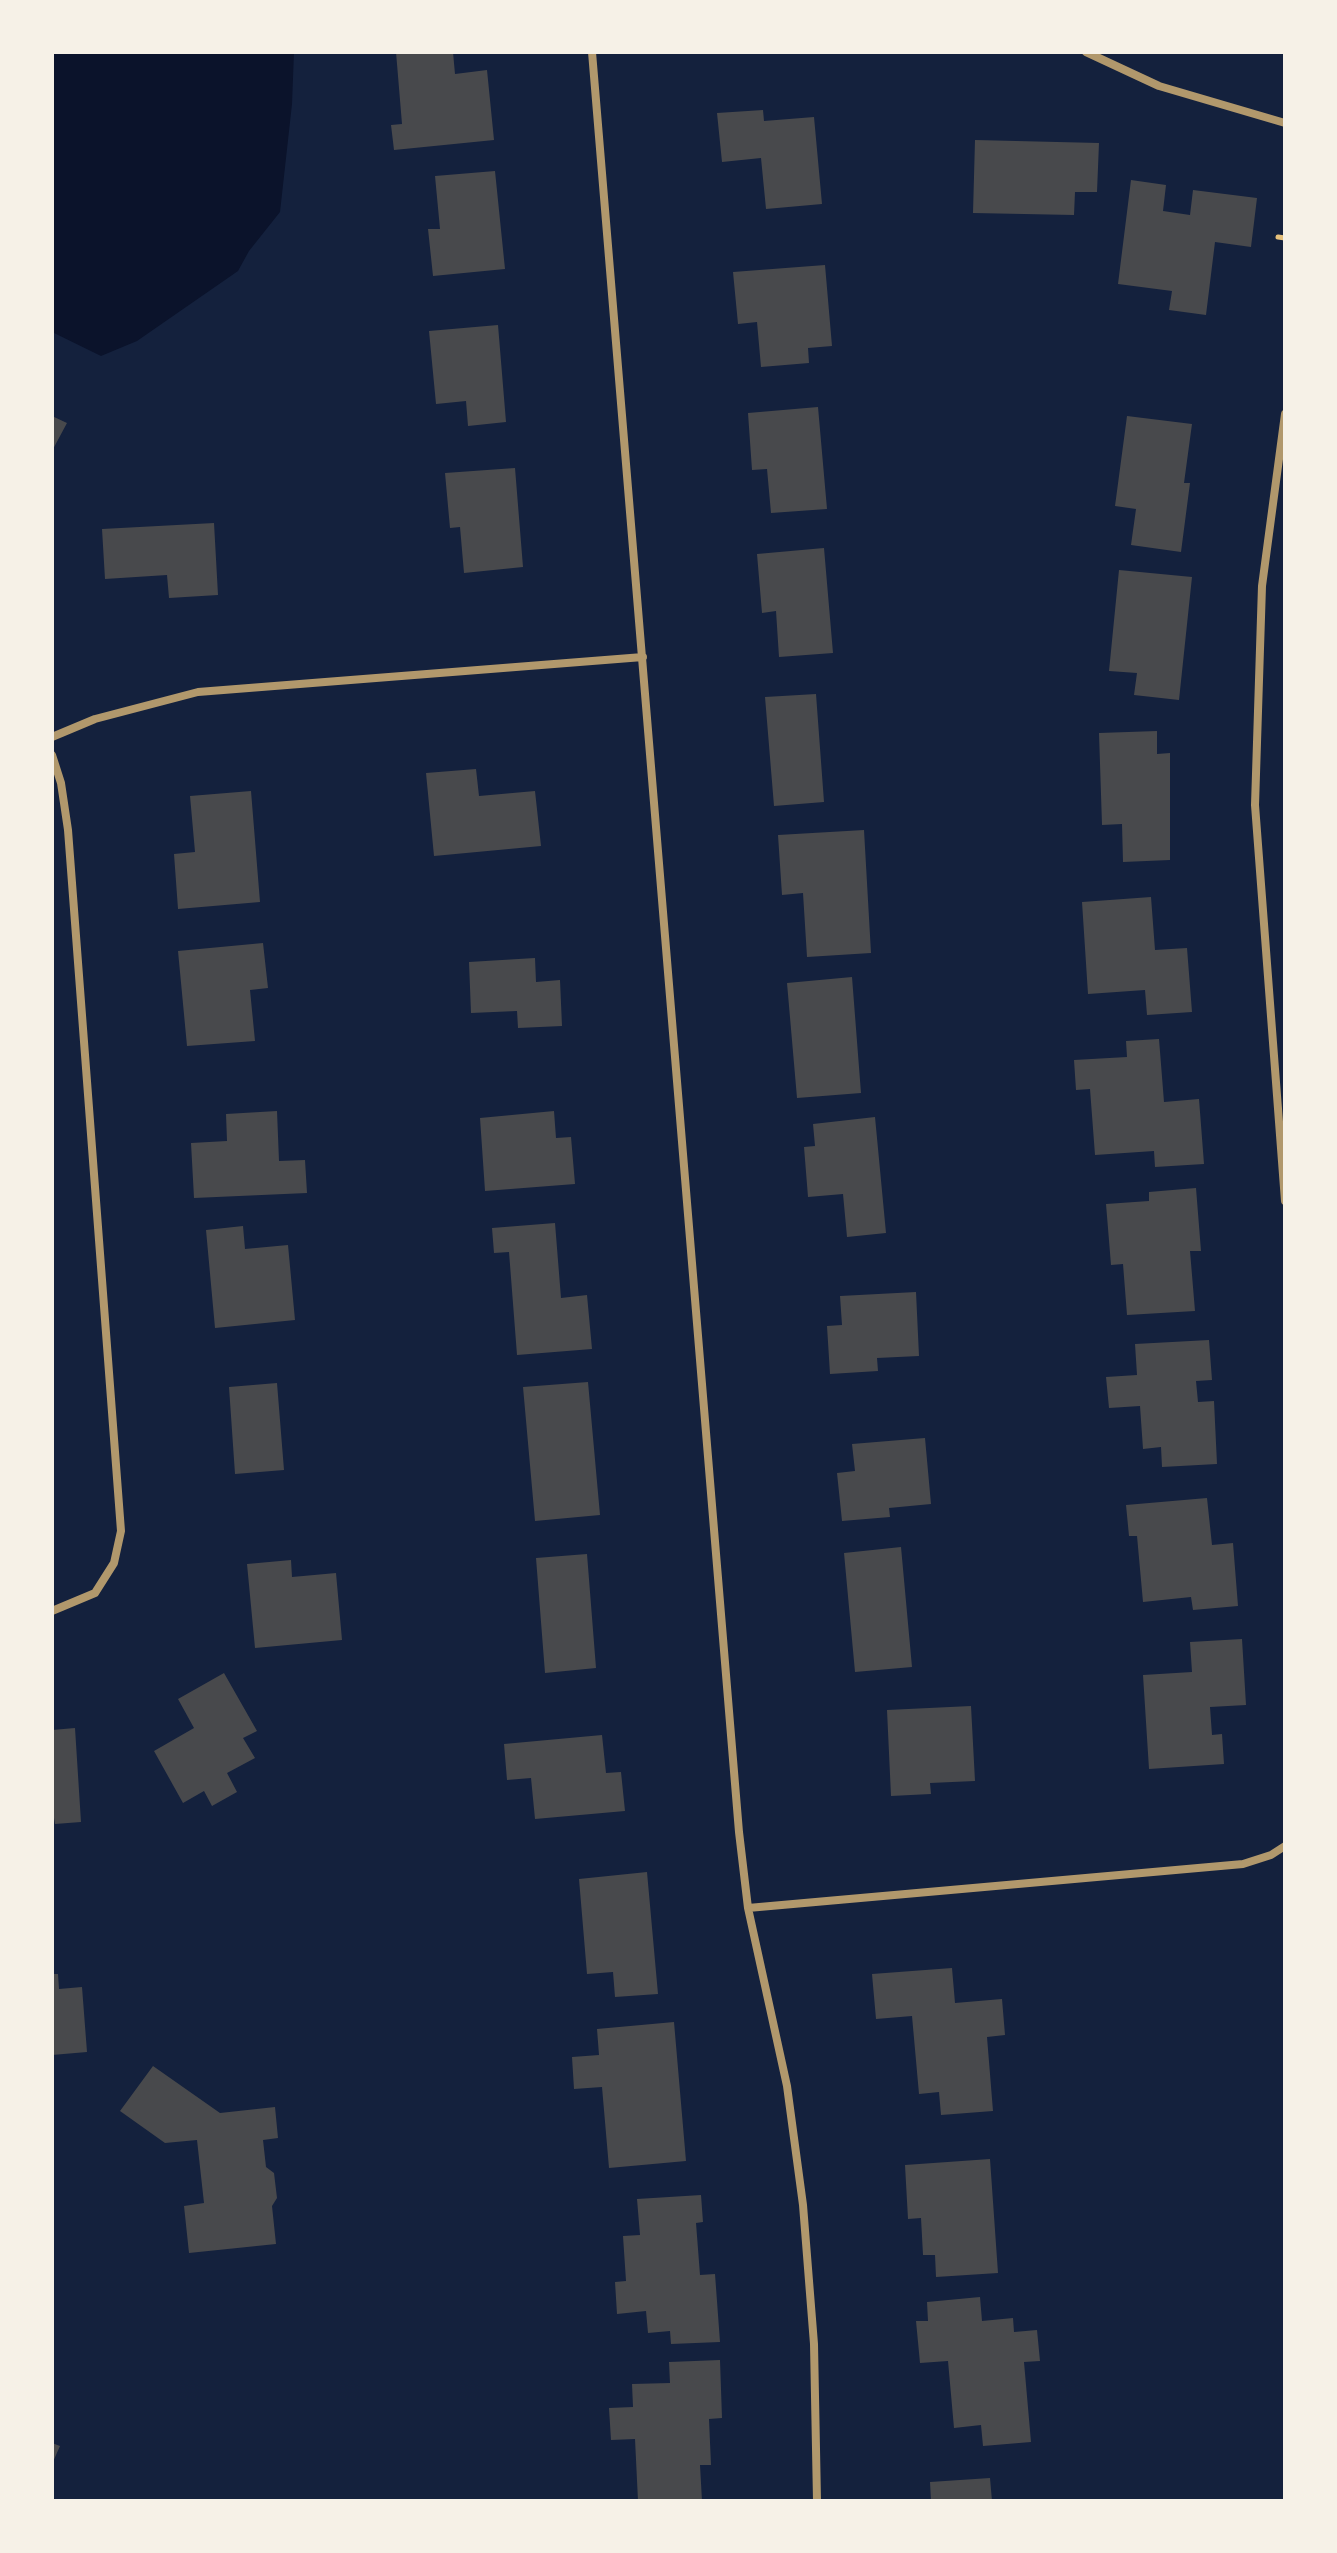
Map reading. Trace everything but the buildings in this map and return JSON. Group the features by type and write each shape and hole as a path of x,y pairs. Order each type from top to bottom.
{"street":[{"path":"592,52 738,1816 748,1908 787,2086 803,2205 814,2344 817,2501"},
{"path":"1086,52 1159,86 1285,123"},
{"path":"1285,414 1262,586 1255,805 1285,1201"},
{"path":"52,737 95,719 198,692 643,657"},
{"path":"52,755 61,783 68,830 121,1531 114,1563 95,1593 52,1611"},
{"path":"748,1908 1243,1864 1271,1855 1285,1846"}],"water":[{"path":"52,52 294,52 292,104 280,212 249,251 238,271 137,341 101,356 52,332"}]}
